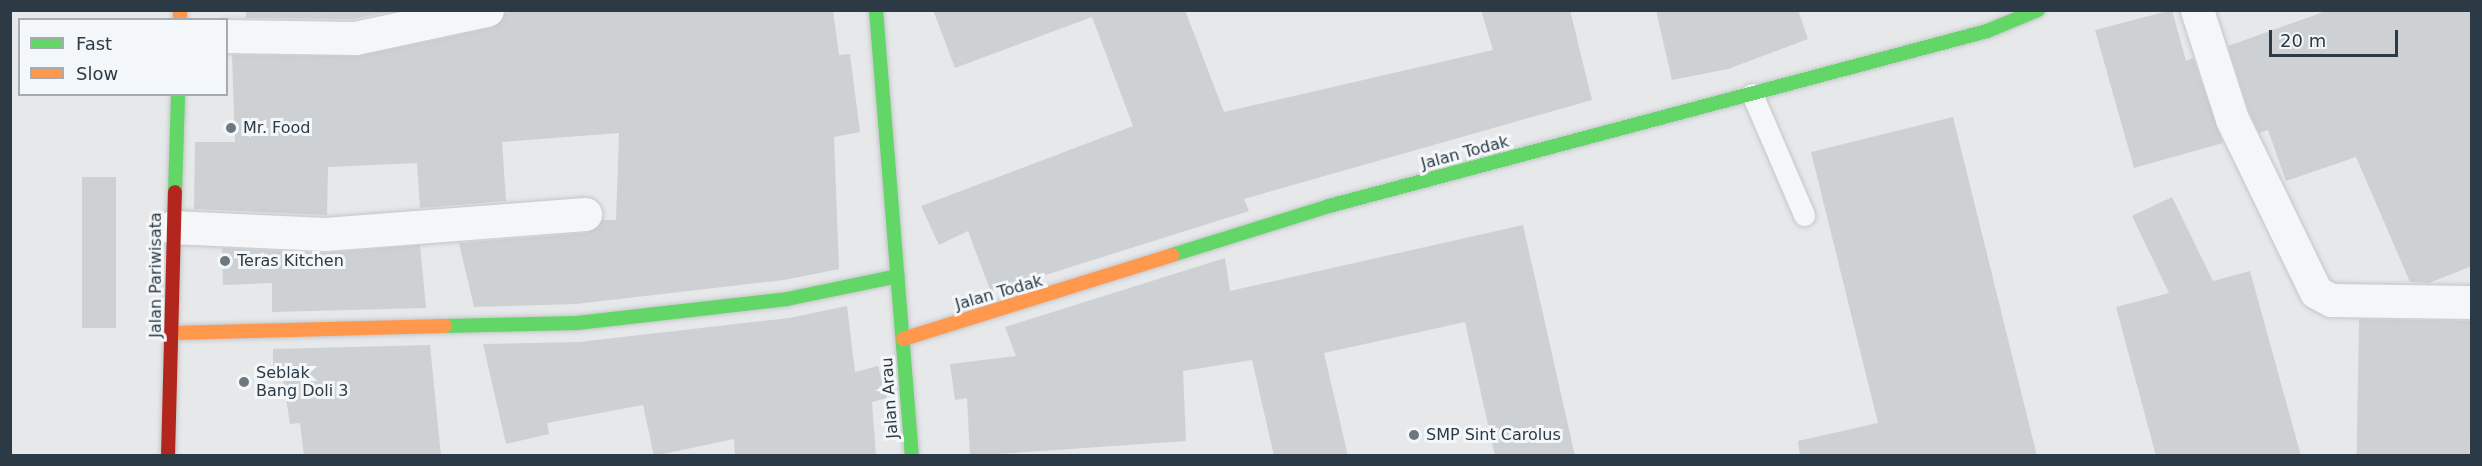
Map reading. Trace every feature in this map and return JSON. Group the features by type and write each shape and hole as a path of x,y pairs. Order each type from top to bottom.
{"street":[{"path":"228,36 355,38 487,10"},
{"name":"Jalan Arau","path":"876,10 912,456"},
{"name":"Jalan Todak","path":"903,339 1329,207 1987,31 2038,10"},
{"path":"2197,10 2232,119 2316,292 2331,300 2472,302"},
{"name":"Jalan Pariwisata","path":"168,456 173,333 172,227 178,96"},
{"path":"172,227 325,234 585,214"},
{"path":"173,333 578,323 787,299 898,276"}],"lane":[{"path":"1752,94 1804,215"}],"building":[{"path":"246,10 388,10 388,12 353,19 246,18"},
{"path":"519,10 833,10 839,55 850,54 860,132 834,137 839,269 784,280 576,304 474,307 459,243 586,233 602,220 616,220 619,133 502,142 506,201 420,208 417,163 328,167 327,215 194,209 195,142 235,142 232,55 359,56 491,28 505,13"},
{"path":"933,10 1185,10 1224,112 1493,50 1481,10 1570,10 1592,100 1244,199 1249,211 991,292 968,231 939,245 921,206 1133,126 1092,17 955,68"},
{"path":"1656,10 1798,10 1808,39 1728,69 1672,80"},
{"path":"2172,10 2186,61 2193,58 2223,143 2134,168 2095,30"},
{"path":"2329,10 2472,10 2472,266 2429,283 2410,282 2356,157 2286,181 2268,130 2259,133 2249,112 2228,46"},
{"path":"1953,117 2037,456 1800,456 1798,441 1878,423 1811,152"},
{"path":"82,177 116,177 116,328 82,328"},
{"path":"2172,197 2213,281 2250,271 2301,456 2156,456 2116,307 2169,293 2132,216"},
{"path":"1523,225 1575,456 1495,456 1465,322 1324,353 1348,456 1274,456 1252,360 1183,371 1186,441 970,456 967,398 955,400 950,364 1016,356 1005,327 1225,258 1230,291"},
{"path":"420,245 426,308 272,312 272,283 223,285 222,248 324,253"},
{"path":"847,306 855,372 878,366 887,398 872,402 876,456 735,456 734,439 654,456 643,405 547,423 549,434 506,444 483,344 579,342 789,318"},
{"path":"2359,319 2472,321 2470,456 2357,456"},
{"path":"430,345 441,456 304,456 300,423 290,424 283,379 273,379 273,349"}],"traffic: fast":[{"path":"876,10 912,456"},
{"path":"1172,255 1329,206 1987,31 2038,10"},
{"path":"175,192 178,96"},
{"path":"445,326 577,323 787,299 898,276"}],"traffic: slow":[{"path":"180,10 180,18"},
{"path":"903,339 1172,255"},
{"path":"173,333 445,326"}],"traffic: jam":[{"path":"168,456 175,192"}],"place":[{"name":"Mr. Food","path":"231,128"},
{"name":"Teras Kitchen","path":"225,261"},
{"name":"Seblak Bang Doli 3","path":"244,382"},
{"name":"SMP Sint Carolus","path":"1414,435"}]}
